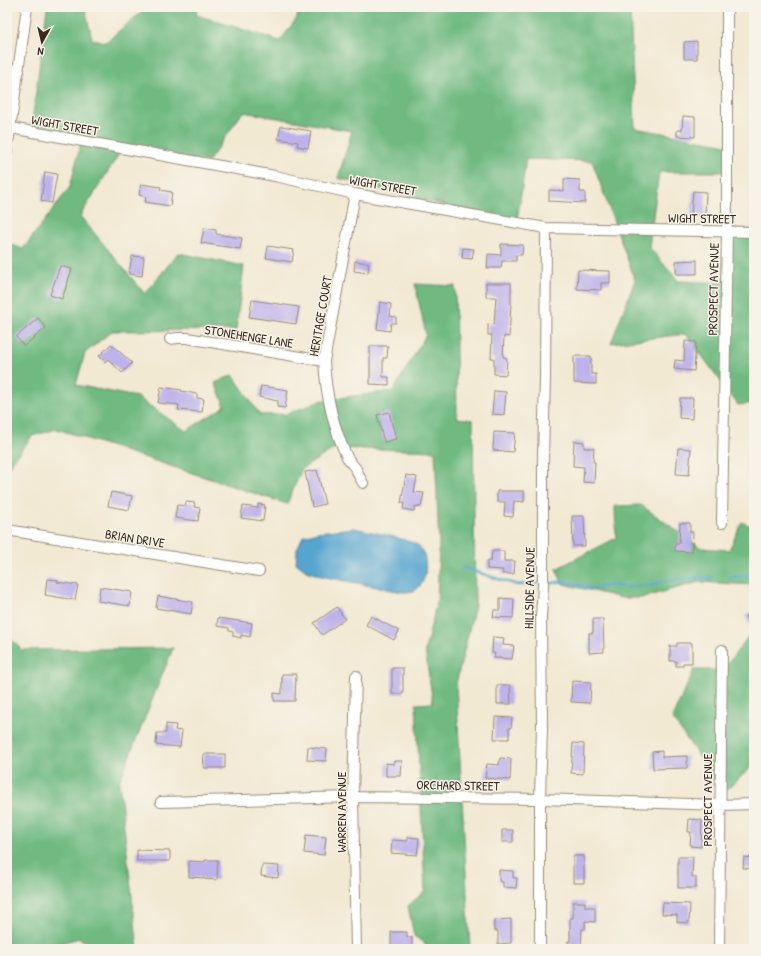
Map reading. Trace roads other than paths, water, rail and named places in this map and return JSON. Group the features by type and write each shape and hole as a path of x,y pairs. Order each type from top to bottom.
{"street":[{"path":"7,151 27,7"},
{"name":"PROSPECT AVENUE","path":"722,523 727,232 727,7"},
{"path":"7,68 19,70"},
{"name":"WIGHT STREET","path":"11,128 278,176 355,194 546,228 754,232"},
{"name":"HERITAGE COURT","path":"355,194 324,361 326,386 336,431 347,458 363,483"},
{"name":"HILLSIDE AVENUE","path":"540,949 540,799 542,727 541,617 546,228"},
{"name":"STONEHENGE LANE","path":"170,339 187,338 324,361"},
{"name":"BRIAN DRIVE","path":"7,530 259,571"},
{"name":"PROSPECT AVENUE","path":"720,949 722,650"},
{"name":"WARREN AVENUE","path":"356,676 353,797 356,949"},
{"name":"ORCHARD STREET","path":"161,802 353,797 540,799 754,804"}],"water":[{"path":"354,528 399,538 417,545 424,555 426,568 425,575 419,587 414,591 402,592 321,576 306,571 296,563 297,549 303,536 318,532"}],"waterway":[{"path":"462,567 518,585 538,583"},
{"path":"729,578 754,574"},
{"path":"547,584 565,581 592,589 612,585 627,587 653,585 662,581 712,578"}]}
